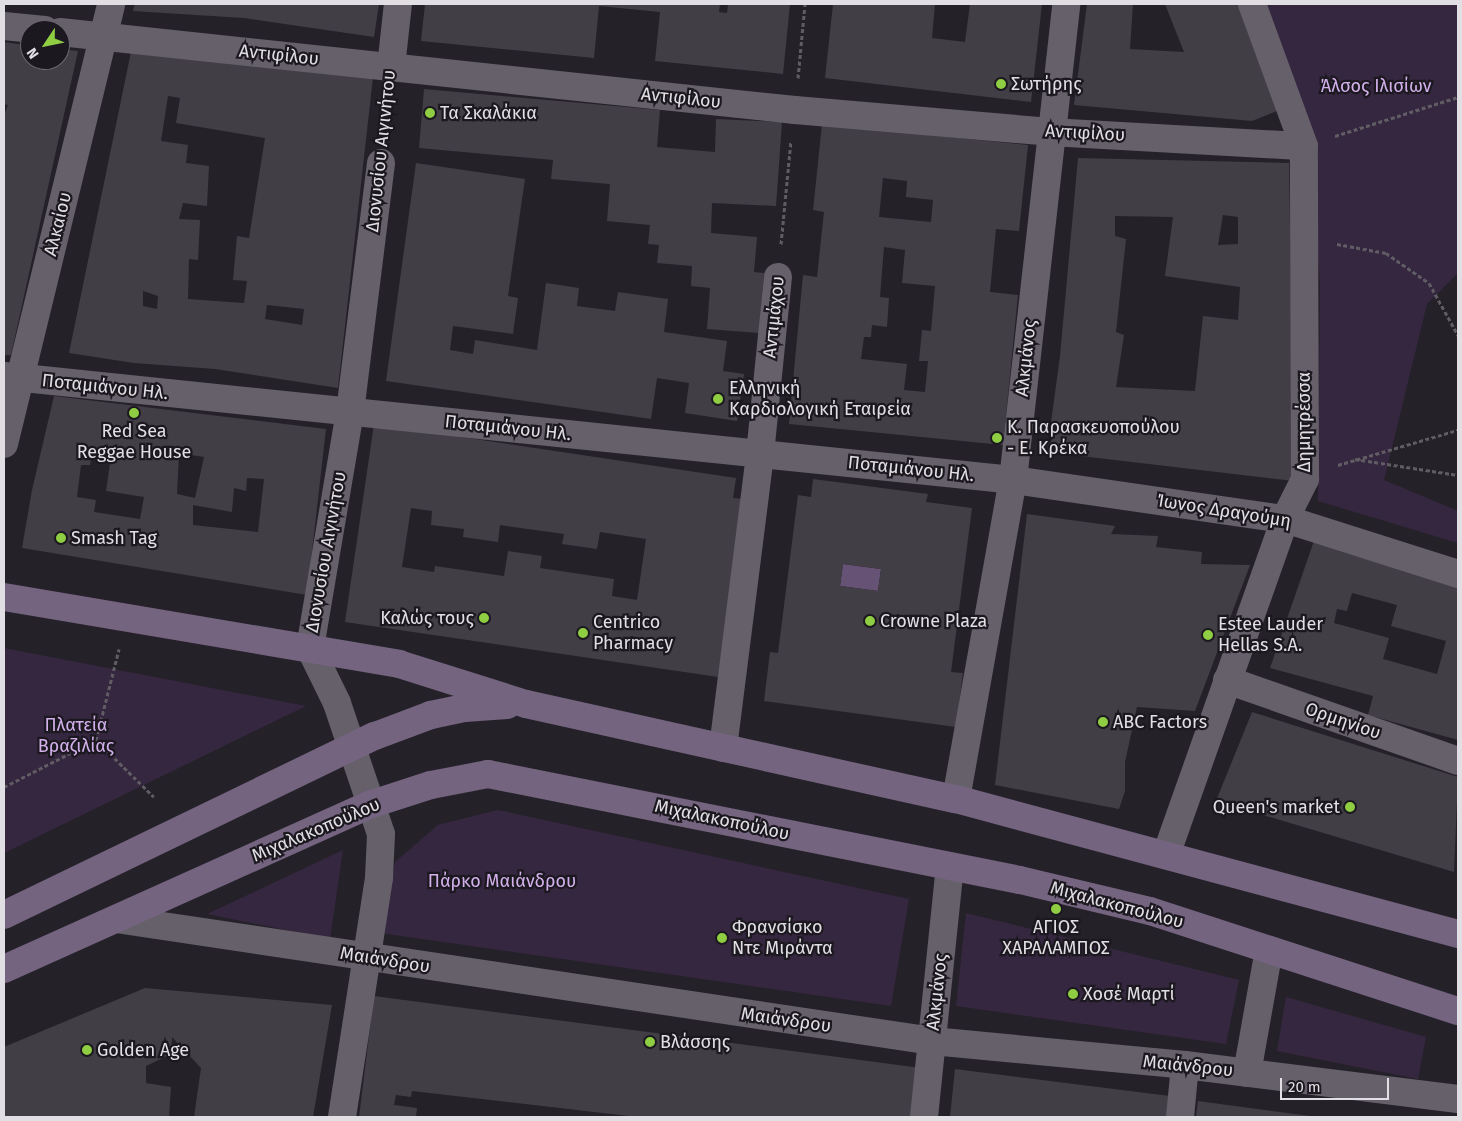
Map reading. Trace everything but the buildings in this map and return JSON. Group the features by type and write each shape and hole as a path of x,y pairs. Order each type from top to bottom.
{"main road":[{"path":"4,597 399,664 526,704 956,799 1458,934"},
{"path":"4,915 352,749 431,715 465,708 526,704"},
{"name":"Μιχαλακοπούλου","path":"4,969 372,804 464,777 495,775 950,866 1150,911 1458,1011"}],"street":[{"name":"Αλκαίου","path":"4,444 12,377 105,36 111,4"},
{"name":"Διονυσίου Αιγινήτου","path":"391,67 398,4"},
{"name":"Αλκμάνος","path":"956,799 1013,480 1050,132 1066,4"},
{"name":"Δημητρέσσα","path":"1166,855 1285,519 1305,479 1304,146 1252,4"},
{"path":"4,26 20,28"},
{"name":"Αντιφίλου","path":"70,33 795,110 1050,132 1304,146"},
{"name":"Διονυσίου Αιγινήτου","path":"342,1117 367,957 381,834 336,703 310,648 350,412 381,163"},
{"name":"Αντιμάχου","path":"722,748 760,454 778,277"},
{"name":"Ποταμιάνου Ηλ.","path":"12,377 1013,480"},
{"name":"Ίωνος Δραγούμη","path":"1013,480 1285,519 1458,574"},
{"name":"Ορμηνίου","path":"1227,680 1458,761"},
{"name":"Αλκμάνος","path":"924,1117 950,866"},
{"name":"Μαιάνδρου","path":"116,919 932,1042 1185,1065 1458,1099"},
{"path":"1247,1073 1269,950"},
{"path":"1180,1117 1185,1065"}],"path":[{"name":"Αντιμάχου","path":"778,277 805,4"},
{"name":"Διονυσίου Αιγινήτου","path":"381,163 391,67"},
{"path":"1304,146 1458,97"},
{"path":"1303,238 1386,253 1429,283 1458,335"},
{"path":"1305,479 1352,458 1458,430"},
{"path":"1352,458 1458,475"},
{"path":"4,787 96,740 126,617"},
{"path":"96,740 154,797"}],"green space":[{"name":"Άλσος Ιλισίων","path":"1257,4 1458,4 1458,273 1427,304 1384,480 1458,511 1458,543 1318,501 1320,284 1310,142"},
{"name":"Πλατεία Βραζιλίας","path":"4,648 306,706 4,853"},
{"name":"Πάρκο Μαιάνδρου","path":"498,810 909,899 891,1006 380,933 395,862 438,825"},
{"path":"343,850 330,939 207,914"},
{"path":"966,913 1239,980 1226,1044 956,1006"},
{"path":"1286,997 1426,1037 1418,1079 1277,1051"}],"shaded area":[{"path":"843,564 881,569 878,591 840,586"}],"place":[{"name":"Σωτήρης","path":"1001,84"},
{"name":"Τα Σκαλάκια","path":"430,113"},
{"name":"Ελληνική Καρδιολογική Εταιρεία","path":"718,399"},
{"name":"Red Sea Reggae House","path":"134,413"},
{"name":"Κ. Παρασκευοπούλου - Ε. Κρέκα","path":"997,438"},
{"name":"Smash Tag","path":"61,538"},
{"name":"Καλώς τους","path":"484,618"},
{"name":"Crowne Plaza","path":"870,621"},
{"name":"Centrico Pharmacy","path":"583,633"},
{"name":"Estee Lauder Hellas S.A.","path":"1208,635"},
{"name":"ABC Factors","path":"1103,722"},
{"name":"Queen's market","path":"1350,807"},
{"name":"ΑΓΙΟΣ ΧΑΡΑΛΑΜΠΟΣ","path":"1056,909"},
{"name":"Φρανσίσκο Ντε Μιράντα","path":"722,938"},
{"name":"Χοσέ Μαρτί","path":"1073,994"},
{"name":"Βλάσσης","path":"650,1042"},
{"name":"Golden Age","path":"87,1050"}]}
